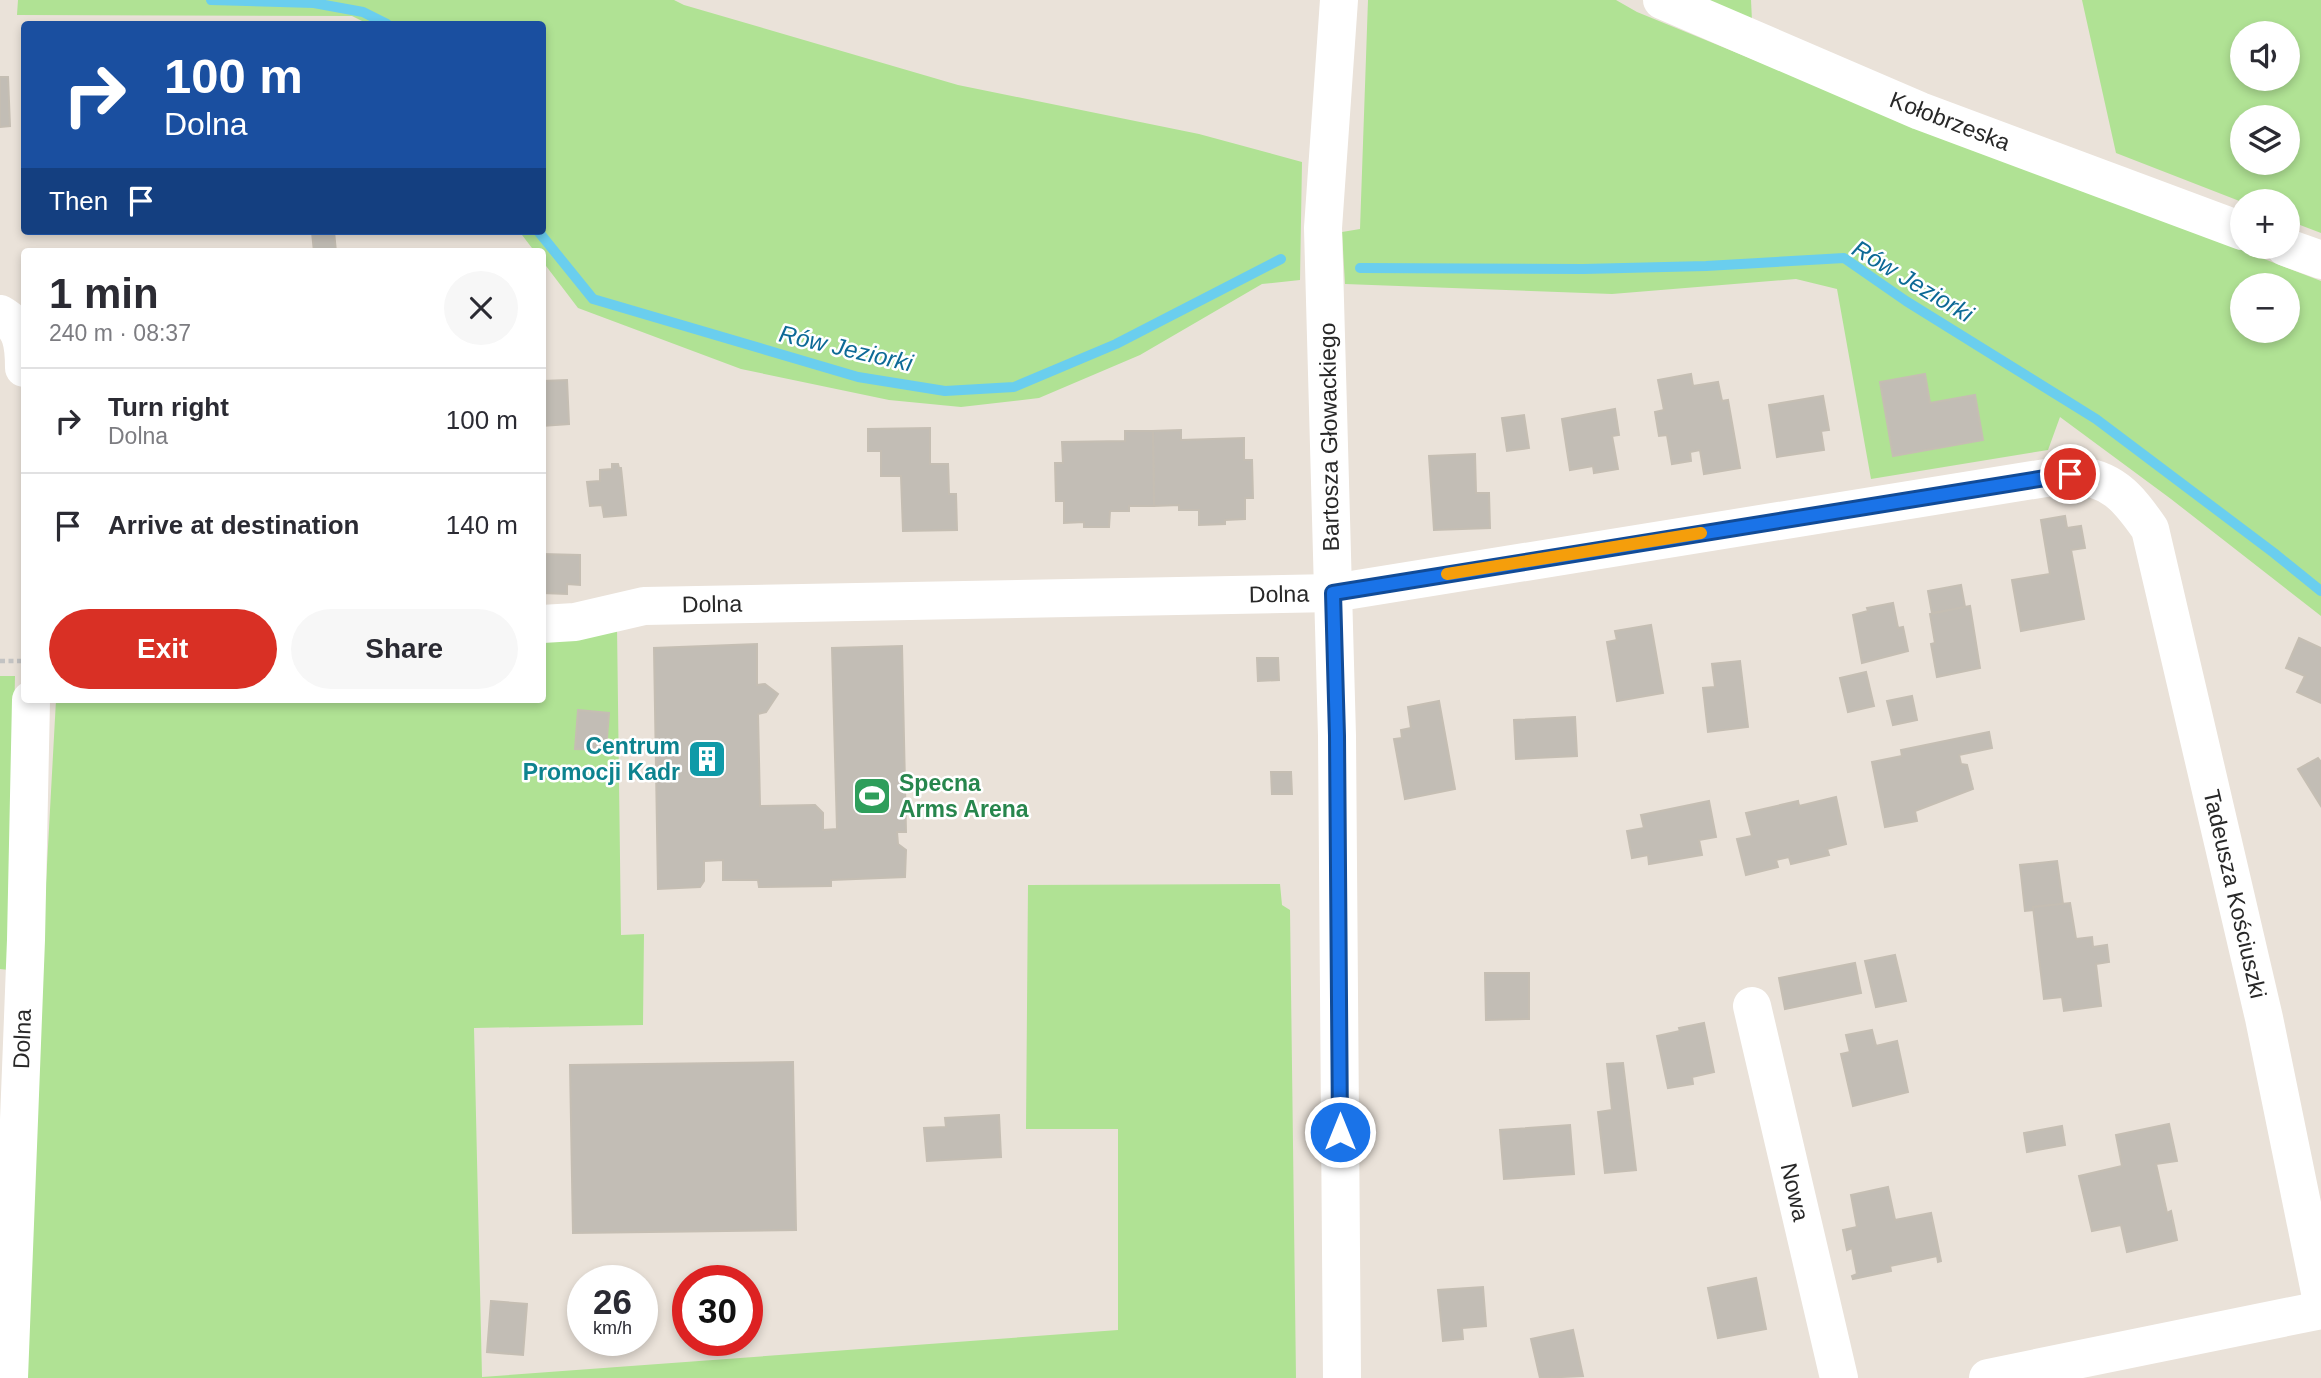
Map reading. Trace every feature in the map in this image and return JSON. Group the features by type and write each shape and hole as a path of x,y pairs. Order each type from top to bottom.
{"street":[{"name":"Bartosza Głowackiego","path":"1339,0 1323,228 1337,736 1342,1378"},
{"name":"Kołobrzeska","path":"1662,0 1920,111 2230,227"},
{"path":"2300,253 2321,260"},
{"path":"0,314 10,320 21,334"},
{"name":"Dolna","path":"546,624 575,622 644,606 1333,593 2070,474 2090,476 2129,498"},
{"name":"Tadeusza Kościuszki","path":"2129,498 2150,528 2264,1018 2321,1297"},
{"name":"Dolna","path":"9,1378 26,940 30,703"},
{"name":"Nowa","path":"1752,1006 1839,1378"},
{"path":"1988,1378 2321,1310"}],"path":[{"path":"0,661 21,661"}],"green space":[{"path":"18,0 674,0 958,85 1199,134 1302,162 1300,280 1262,284 1140,355 1039,398 961,407 889,400 741,369 578,308 546,266 546,248 532,248 522,235 546,235 546,21 362,21 352,16 17,15"},
{"path":"1368,0 1616,0 1637,12 1803,80 2230,246 2230,259 2264,259 2321,281 2321,616 2060,417 2048,450 1871,479 1837,289 1796,279 1612,294 1345,284 1342,232 1360,229"},
{"path":"1705,0 1751,0 1752,21"},
{"path":"2082,0 2321,0 2321,233 2300,225 2300,189 2230,189 2230,197 2116,153"},
{"path":"617,626 621,935 644,934 643,1025 474,1028 482,1377 1118,1330 1118,1129 1026,1129 1028,885 1280,884 1282,905 1290,910 1296,1378 19,1378 56,703 546,703 546,639"},
{"path":"0,676 15,676 9,970 0,969"}],"building":[{"path":"0,77 8,77 10,126 0,127"},
{"path":"312,235 334,235 336,248 314,248"},
{"path":"1691,374 1693,386 1718,382 1722,401 1728,400 1740,468 1704,474 1700,450 1690,452 1691,461 1672,464 1667,435 1659,436 1655,412 1664,410 1658,380"},
{"path":"1925,374 1930,403 1975,395 1983,440 1893,456 1880,382"},
{"path":"567,380 569,424 546,426 546,381"},
{"path":"1823,396 1829,430 1821,431 1824,450 1777,457 1769,405"},
{"path":"1615,409 1619,435 1612,436 1618,469 1594,473 1593,466 1570,470 1562,419"},
{"path":"1524,415 1529,448 1507,451 1502,418"},
{"path":"930,428 930,464 948,464 949,494 956,494 957,530 903,531 901,476 881,476 881,451 868,451 868,429"},
{"path":"1181,430 1181,440 1244,438 1244,460 1252,460 1253,498 1245,498 1245,519 1225,520 1225,524 1199,525 1199,510 1179,510 1179,505 1154,506 1153,431"},
{"path":"1125,431 1153,431 1154,506 1129,506 1129,511 1110,511 1109,527 1084,527 1084,522 1064,523 1064,501 1056,501 1055,463 1063,463 1062,442 1125,441"},
{"path":"1475,454 1476,493 1489,493 1490,528 1434,530 1429,456"},
{"path":"612,464 618,464 621,468 626,515 604,517 602,505 590,506 587,482 600,481 600,470 612,469"},
{"path":"2065,516 2067,528 2081,526 2085,548 2071,550 2084,619 2021,631 2012,580 2050,574 2041,520"},
{"path":"546,554 580,555 580,585 567,584 567,594 546,593"},
{"path":"1961,585 1965,607 1932,613 1928,591"},
{"path":"1893,603 1898,628 1903,627 1908,651 1862,663 1853,615 1868,611 1867,608"},
{"path":"1970,606 1980,668 1937,677 1931,644 1935,643 1930,614"},
{"path":"1651,625 1663,693 1617,701 1607,642 1617,640 1615,631"},
{"path":"2299,638 2321,648 2321,703 2297,692 2305,676 2286,668"},
{"name":"Centrum Promocji Kadr","path":"757,644 757,685 765,684 778,694 766,712 758,714 760,806 815,805 823,813 823,830 837,829 832,648 902,646 906,832 897,832 898,844 906,850 905,877 831,880 831,886 759,887 758,880 723,880 723,860 704,861 704,881 700,887 658,889 654,648"},
{"path":"1257,658 1278,658 1279,680 1258,681"},
{"path":"1740,661 1748,727 1708,732 1703,688 1715,687 1712,664"},
{"path":"1866,672 1874,706 1848,712 1840,678"},
{"path":"1912,696 1917,720 1893,725 1887,701"},
{"path":"1439,701 1455,789 1405,799 1394,739 1402,738 1401,730 1411,728 1408,707"},
{"path":"578,710 609,713 606,750 575,749"},
{"path":"1575,717 1577,756 1516,759 1514,720"},
{"path":"1989,732 1992,748 1959,755 1961,764 1967,765 1973,789 1915,811 1917,821 1885,827 1872,762 1902,756 1901,750"},
{"path":"2318,758 2321,762 2321,806 2298,769"},
{"path":"1271,772 1291,772 1292,794 1272,794"},
{"path":"1836,797 1846,844 1827,849 1829,855 1791,864 1789,857 1776,860 1778,867 1746,875 1737,839 1752,836 1746,813 1798,801 1799,806"},
{"path":"1709,801 1716,837 1699,840 1702,855 1649,864 1648,855 1632,858 1627,831 1644,828 1641,815"},
{"path":"2057,861 2063,904 2033,907 2033,910 2025,911 2020,865"},
{"path":"2070,903 2076,939 2092,937 2093,947 2107,945 2109,962 2096,964 2101,1006 2064,1011 2062,997 2044,999 2033,907"},
{"path":"1895,955 1906,1001 1876,1007 1865,961"},
{"path":"1855,963 1861,993 1785,1009 1779,978"},
{"path":"1485,973 1529,973 1529,1019 1486,1020"},
{"path":"1704,1023 1714,1072 1692,1077 1693,1084 1668,1088 1657,1036"},
{"path":"1872,1030 1876,1046 1897,1041 1908,1092 1853,1106 1841,1054 1850,1052 1846,1035"},
{"path":"793,1062 796,1230 573,1233 570,1065"},
{"path":"1623,1063 1636,1170 1605,1173 1598,1112 1612,1110 1607,1064"},
{"path":"999,1115 1001,1157 927,1161 924,1128 946,1127 945,1118"},
{"path":"2169,1124 2177,1161 2156,1164 2167,1213 2171,1211 2177,1240 2127,1252 2121,1225 2092,1231 2079,1176 2122,1166 2116,1135"},
{"path":"1570,1125 1574,1174 1504,1179 1500,1130"},
{"path":"2062,1126 2065,1145 2027,1152 2024,1133"},
{"path":"1888,1187 1895,1220 1931,1213 1941,1261 1938,1262 1937,1256 1890,1266 1891,1271 1853,1279 1852,1276 1857,1274 1852,1248 1847,1250 1843,1230 1857,1227 1851,1195"},
{"path":"1756,1278 1766,1329 1718,1338 1708,1288"},
{"path":"1483,1287 1486,1326 1462,1328 1463,1339 1443,1341 1438,1290"},
{"path":"491,1301 527,1304 523,1355 487,1352"},
{"path":"1573,1330 1583,1376 1540,1378 1531,1339"}],"waterway":[{"name":"Rów Jeziorki","path":"211,0 314,3 363,12 381,21"},
{"name":"Rów Jeziorki","path":"541,235 593,299 858,377 945,391 1014,387 1116,344 1281,259"},
{"name":"Rów Jeziorki","path":"1360,268 1583,269 1706,266 1844,258 1906,301 2096,419 2321,591"}],"slow traffic":[{"path":"1447,574 1701,533"}],"place":[{"name":"Centrum Promocji Kadr","path":"707,759"},
{"name":"Specna Arms Arena","path":"872,796"}],"route":[{"path":"1340,1132 1337,736 1333,593 2070,474"}]}
